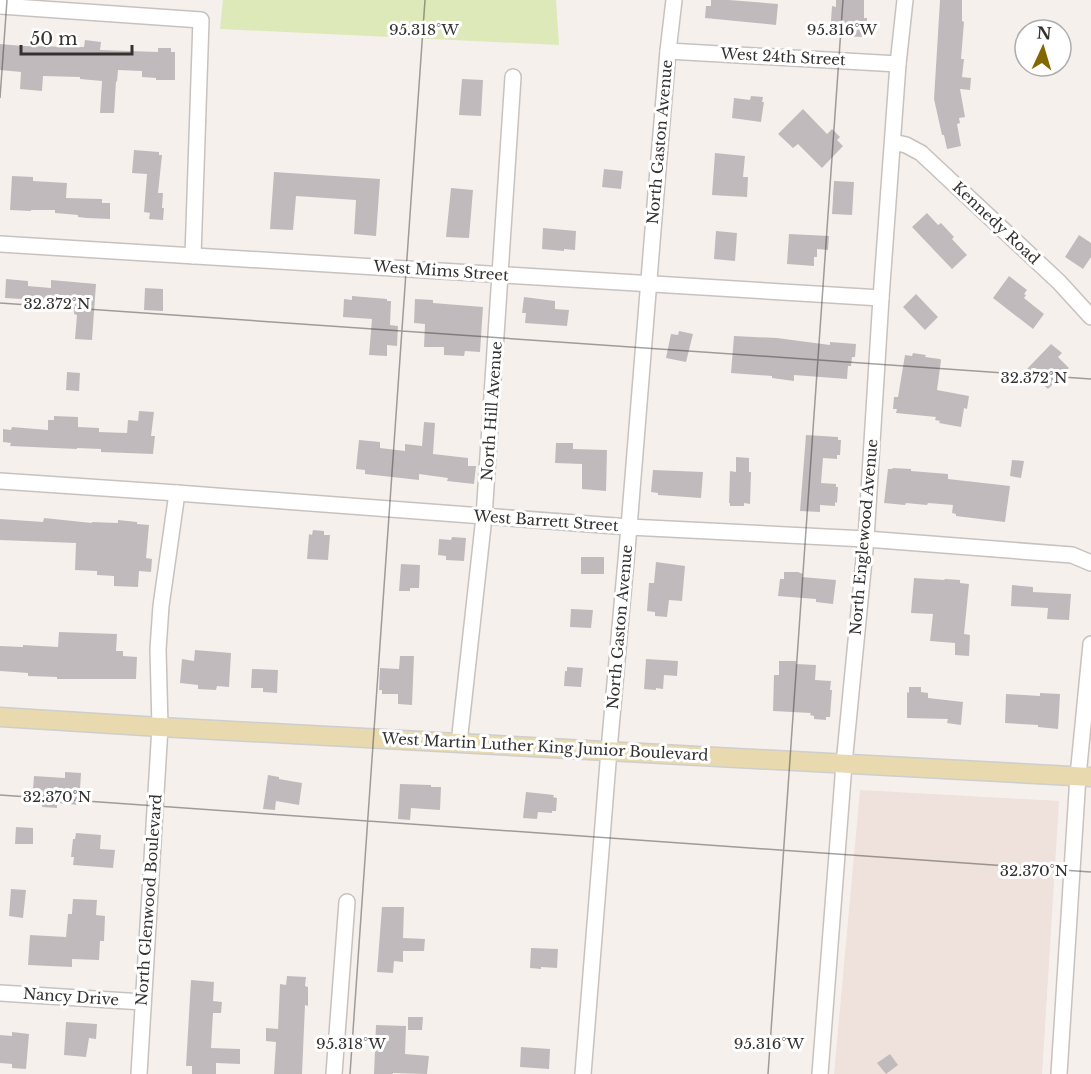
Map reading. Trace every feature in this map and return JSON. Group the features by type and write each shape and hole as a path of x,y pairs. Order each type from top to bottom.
{"main road":[{"name":"West Martin Luther King Junior Boulevard","path":"0,717 1084,777"}],"street":[{"name":"North Gaston Avenue","path":"583,1074 648,285 674,0"},
{"name":"North Englewood Avenue","path":"820,1074 844,764 866,538 881,298 904,0"},
{"path":"0,6 201,20 194,256"},
{"name":"West 24th Street","path":"668,51 898,64"},
{"name":"North Hill Avenue","path":"459,743 484,517 513,77"},
{"name":"Kennedy Road","path":"893,142 906,145 921,153 1059,282 1091,317"},
{"name":"West Mims Street","path":"0,244 881,298"},
{"name":"West Barrett Street","path":"0,481 629,527 866,538 1072,555 1091,563"},
{"name":"North Glenwood Boulevard","path":"139,1074 160,727 158,649 177,493"},
{"path":"1059,1074 1084,777 1091,644"},
{"path":"334,1074 347,902"},
{"name":"Nancy Drive","path":"0,993 142,1002"}],"shaded area":[{"path":"860,790 1059,801 1042,1074 834,1074"}],"green space":[{"path":"223,0 556,0 559,45 220,29"}],"building":[{"path":"711,0 778,4 776,25 705,18 706,6 711,6"},
{"path":"836,0 864,0 864,18 867,18 866,37 830,36 832,6 836,7"},
{"path":"940,0 962,0 962,21 964,22 961,59 964,59 962,77 971,78 970,90 960,89 965,117 959,118 960,123 957,124 961,146 947,149 934,99"},
{"path":"85,40 101,42 100,50 158,52 158,48 171,48 171,52 175,52 175,80 156,80 156,78 142,77 142,71 118,70 114,113 100,113 102,81 80,79 80,77 43,76 42,91 20,89 21,72 0,70 0,44 84,47"},
{"path":"462,79 483,80 481,116 459,115"},
{"path":"751,96 763,97 761,122 732,118 734,98 750,100"},
{"path":"803,109 827,134 832,129 840,137 837,140 843,146 822,168 798,144 793,148 778,134"},
{"path":"134,150 159,152 159,155 162,155 158,193 163,193 163,220 149,219 150,213 144,212 147,174 132,173"},
{"path":"715,153 745,156 743,177 748,177 747,197 712,195"},
{"path":"604,169 623,171 621,189 602,187"},
{"path":"274,172 380,179 376,236 354,234 356,200 296,196 293,230 270,229"},
{"path":"12,176 33,177 33,181 67,183 66,198 102,199 102,203 110,203 110,219 78,217 78,215 55,213 55,210 10,210"},
{"path":"834,181 854,182 852,215 832,214"},
{"path":"451,188 473,190 469,238 446,237"},
{"path":"927,213 938,225 941,223 967,255 952,269 912,227"},
{"path":"543,228 576,231 575,250 542,249"},
{"path":"716,231 737,233 735,261 714,259"},
{"path":"789,234 829,236 828,250 817,249 814,266 787,264"},
{"path":"1079,235 1091,243 1091,257 1083,269 1065,257"},
{"path":"1009,276 1027,290 1024,298 1044,314 1033,329 993,298"},
{"path":"6,279 28,281 28,286 51,288 51,280 96,284 92,340 75,339 77,315 74,314 75,302 5,298"},
{"path":"145,288 163,289 163,311 144,310"},
{"path":"916,294 938,317 925,330 903,307"},
{"path":"352,296 391,301 390,325 398,326 397,346 387,345 387,356 369,355 372,319 343,317 344,299 352,300"},
{"path":"524,297 555,301 555,309 569,310 567,326 525,323 526,313 522,313"},
{"path":"415,299 433,300 433,303 483,307 480,352 465,351 464,356 444,355 444,347 424,347 425,324 414,323"},
{"path":"679,331 693,334 686,362 666,358 671,334 678,335"},
{"path":"734,336 777,338 830,345 830,342 856,344 855,357 852,357 851,366 848,366 847,379 794,375 794,381 772,378 772,376 731,373"},
{"path":"1051,344 1062,353 1058,357 1069,368 1048,389 1027,369"},
{"path":"913,353 941,360 937,390 969,396 967,409 964,408 961,427 939,423 940,421 935,420 936,417 896,413 897,409 893,409 894,397 898,397 905,355 912,356"},
{"path":"67,372 80,373 79,391 66,390"},
{"path":"139,411 154,412 151,436 155,436 153,454 101,452 101,449 10,446 11,443 3,442 3,429 11,430 12,427 48,430 48,420 54,420 54,416 78,417 78,427 99,428 99,432 127,433 128,420 138,421"},
{"path":"424,422 435,423 433,454 468,458 468,466 476,466 474,484 447,481 448,478 419,474 419,480 365,474 365,470 356,469 359,440 380,442 380,448 405,451 405,444 422,446"},
{"path":"806,435 838,437 838,440 841,440 840,455 837,455 837,459 823,458 821,483 836,484 838,487 837,503 835,502 835,506 820,505 820,512 800,511"},
{"path":"556,443 573,443 573,449 607,450 606,491 582,489 582,464 555,463"},
{"path":"736,457 749,458 750,504 744,503 744,506 730,506 729,503 730,471 736,472"},
{"path":"1012,460 1024,461 1021,478 1010,476"},
{"path":"888,469 948,474 948,479 1010,486 1005,522 956,516 952,513 953,505 884,503"},
{"path":"653,470 703,472 701,498 658,495 658,493 651,492"},
{"path":"44,518 92,523 118,523 118,520 149,525 146,558 152,559 151,572 139,571 138,587 114,586 114,576 97,575 97,571 75,570 76,543 0,540 0,519 43,522"},
{"path":"313,530 324,531 324,535 330,535 328,560 307,559 309,534 312,535"},
{"path":"452,537 466,538 464,561 446,560 446,556 438,555 439,539 451,540"},
{"path":"581,557 604,557 604,574 581,574"},
{"path":"656,562 685,566 682,601 669,600 667,617 655,616 655,612 647,611 649,583 654,583"},
{"path":"401,564 420,565 419,588 399,591"},
{"path":"784,572 798,572 803,574 802,577 836,580 833,604 816,602 816,599 778,596 780,579 784,579"},
{"path":"914,578 960,580 960,583 969,584 964,634 970,635 969,656 955,655 955,643 930,641 933,614 911,613"},
{"path":"1012,585 1033,587 1033,592 1071,594 1069,620 1047,619 1048,608 1011,606"},
{"path":"571,609 593,610 591,628 570,627"},
{"path":"59,632 117,634 116,651 123,651 123,656 137,657 136,679 57,679 57,677 28,676 28,673 0,671 0,646 58,647"},
{"path":"195,650 231,653 229,687 217,686 216,690 198,689 198,685 180,683 182,659 194,661"},
{"path":"400,656 414,656 412,705 398,704 398,694 382,694 382,690 379,690 380,668 399,669"},
{"path":"646,659 678,661 677,676 664,675 663,689 644,689"},
{"path":"779,661 796,661 796,664 816,665 815,680 831,681 830,717 826,717 826,720 814,719 811,713 773,711 774,675 779,675"},
{"path":"567,667 583,668 581,687 564,686"},
{"path":"252,669 278,670 277,693 263,692 263,688 251,688"},
{"path":"909,687 921,687 921,692 928,693 928,698 963,702 961,725 947,723 948,719 907,718"},
{"path":"1040,693 1060,694 1058,729 1005,723 1006,694 1040,696"},
{"path":"65,772 81,773 79,805 57,803 57,808 42,807 42,803 32,803 34,776 65,778"},
{"path":"268,775 302,783 299,805 276,801 275,810 263,809"},
{"path":"400,784 441,787 440,810 411,808 410,820 398,819"},
{"path":"526,792 554,795 553,797 557,798 556,811 538,812 537,819 523,818"},
{"path":"16,827 33,828 33,844 15,844"},
{"path":"76,833 101,835 100,849 115,850 113,868 73,865 74,857 71,857"},
{"path":"11,889 26,890 23,918 9,916"},
{"path":"73,899 97,900 96,915 105,916 104,941 100,941 99,960 72,959 72,967 28,965 30,935 66,937 68,914 72,914"},
{"path":"382,907 404,907 403,938 425,939 424,951 403,951 403,962 394,961 393,973 377,972"},
{"path":"531,948 558,949 557,968 530,968"},
{"path":"287,976 306,977 305,986 308,987 302,1074 274,1074 276,1042 266,1041 266,1028 278,1029 280,984 286,985"},
{"path":"191,980 214,982 213,1001 222,1002 221,1013 213,1013 211,1048 240,1049 240,1064 216,1063 216,1074 192,1074 192,1066 186,1066"},
{"path":"408,1017 423,1017 422,1030 408,1030"},
{"path":"66,1022 97,1024 96,1039 89,1038 86,1057 64,1055"},
{"path":"376,1025 406,1026 405,1054 429,1056 427,1074 374,1074"},
{"path":"12,1032 29,1034 26,1069 12,1068 12,1064 0,1063 0,1035 12,1036"},
{"path":"521,1047 550,1049 549,1069 520,1067"},
{"path":"890,1054 898,1065 886,1074 877,1063"}]}
